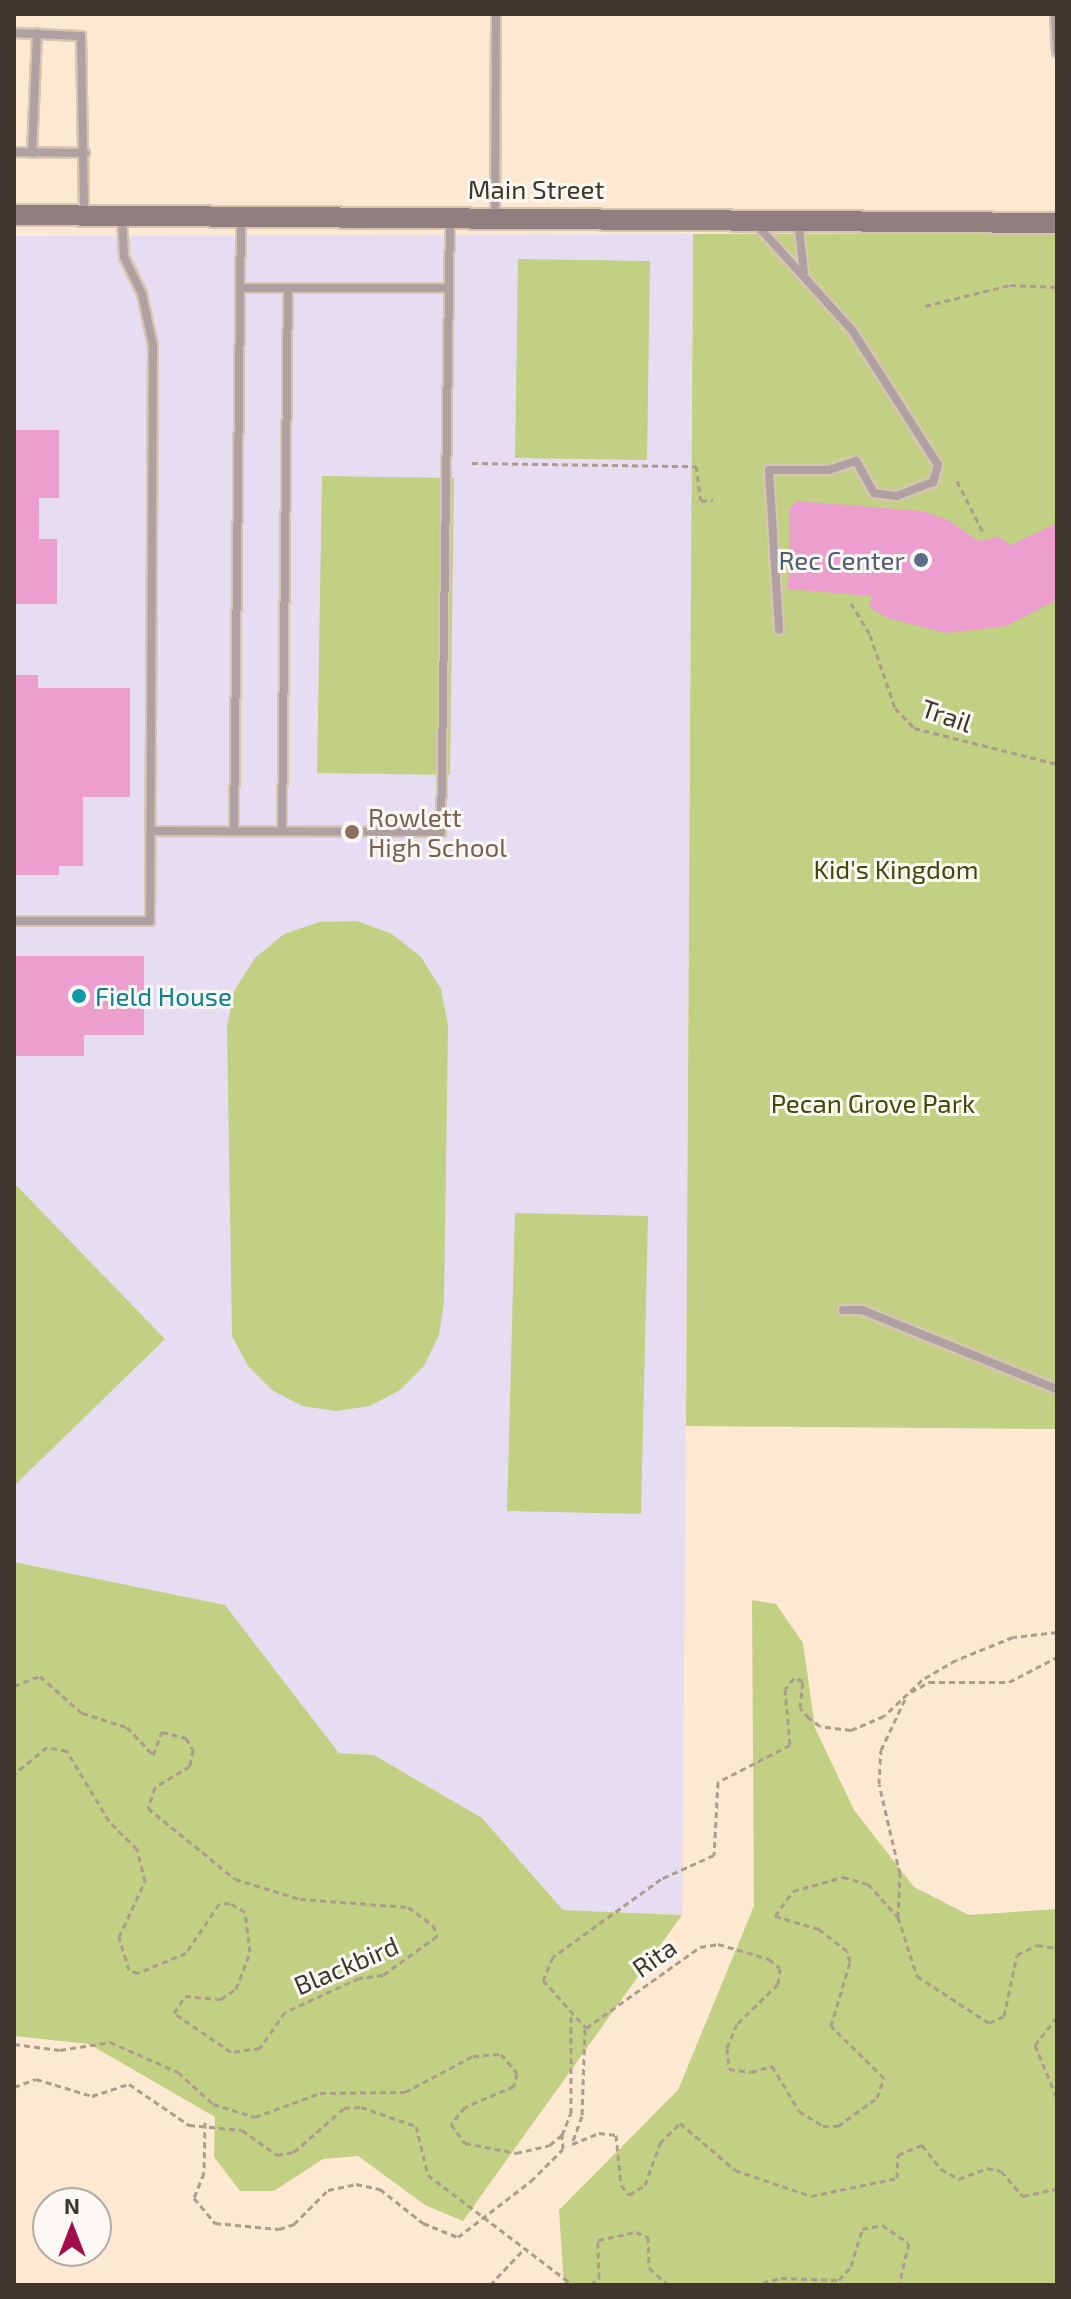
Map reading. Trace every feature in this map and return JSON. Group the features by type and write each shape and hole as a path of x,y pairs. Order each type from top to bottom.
{"street":[{"name":"Main Street","path":"14,215 495,215 1057,223"}],"lane":[{"path":"495,215 496,14"},
{"path":"1055,14 1057,52"},
{"path":"14,33 81,36 84,215"},
{"path":"32,153 37,33"},
{"path":"14,152 85,153"},
{"path":"14,921 150,921 153,346 142,294 124,257 122,215"},
{"path":"234,831 241,215"},
{"path":"152,831 441,832 450,215"},
{"path":"750,218 804,273 890,382 938,465 933,482 897,496 874,493 856,461 829,470 769,470 779,630"},
{"path":"797,218 804,273"},
{"path":"240,288 449,288"},
{"path":"282,831 288,289"},
{"path":"843,1310 862,1310 1057,1389"}],"path":[{"path":"925,306 1010,285 1057,287"},
{"path":"472,463 696,466 701,501 713,500"},
{"path":"957,481 984,534"},
{"name":"Trail","path":"851,603 870,635 895,708 914,728 1057,764"},
{"path":"572,2144 582,2116 586,2028 547,1991 544,1968 661,1879 714,1855 718,1782 790,1745 784,1703 789,1681 803,1681 800,1708 834,1730 870,1725 939,1668 1013,1637 1057,1632"},
{"path":"1057,1657 1009,1682 929,1682 907,1694 881,1750 879,1784 900,1874 898,1917 917,1976 989,2023 1004,2016 1017,1955 1037,1945 1057,1948"},
{"name":"Blackbird","path":"14,1686 40,1676 82,1713 127,1727 153,1755 162,1732 186,1738 193,1750 190,1766 155,1787 148,1808 235,1879 300,1899 408,1907 433,1925 437,1936 383,1975 359,1978 285,2012 260,2048 231,2052 174,2013 185,1996 221,1999 236,1989 250,1952 245,1912 230,1903 219,1904 186,1953 138,1973 129,1970 119,1937 145,1881 137,1849 109,1821 67,1751 47,1747 14,1774"},
{"name":"Rita","path":"586,2028 700,1947 718,1944 769,1959 780,1968 778,1984 737,2024 727,2048 729,2069 751,2072 772,2066 799,2111 823,2126 838,2126 877,2098 884,2078 831,2026 850,1962 847,1951 819,1929 780,1921 776,1909 805,1885 853,1878 898,1917"},
{"path":"563,2149 562,2135 571,2113 571,2017"},
{"path":"1057,2017 1035,2045 1057,2098"},
{"path":"14,2044 60,2050 110,2042 178,2072 205,2099 255,2117 320,2093 405,2092 460,2060 495,2053 514,2066 514,2086 458,2113 452,2132 465,2143 507,2153 550,2145 562,2135"},
{"path":"14,2087 36,2079 92,2096 129,2084 189,2125 205,2122 257,2135 271,2153 283,2156 308,2141 336,2111 367,2109 416,2126 428,2175 489,2217 573,2285"},
{"path":"205,2122 204,2173 194,2198 215,2223 279,2229 341,2184 380,2189 445,2236 472,2232 563,2149 599,2133 616,2135 621,2185 629,2195 645,2185 660,2143 680,2123 735,2170 811,2196 897,2178 898,2155 922,2145 941,2169 959,2179 987,2168 1001,2171 1023,2196 1057,2189"},
{"path":"753,2285 781,2278 839,2280 851,2266 862,2229 882,2225 909,2243 899,2285"},
{"path":"591,2285 599,2278 598,2240 636,2232 648,2237 649,2268 668,2285"},
{"path":"490,2285 526,2247"}],"shaded area":[{"name":"Rowlett High School","path":"693,234 682,1915 563,1910 482,1818 374,1755 339,1753 225,1605 14,1562 14,236"}],"green space":[{"name":"Pecan Grove Park","path":"1057,233 1057,1429 686,1426 693,234"},
{"path":"518,259 650,261 647,460 515,458"},
{"path":"322,476 454,478 450,775 317,773"},
{"path":"357,921 392,934 421,957 441,989 448,1026 444,1302 439,1335 424,1366 400,1390 370,1406 336,1411 302,1406 272,1390 248,1366 232,1336 227,1026 235,989 255,958 284,934 319,922"},
{"path":"14,1183 165,1339 14,1486"},
{"path":"515,1213 648,1216 641,1514 507,1511"},
{"path":"14,1562 225,1605 339,1753 374,1755 482,1818 563,1910 682,1915 463,2221 425,2205 358,2156 323,2159 274,2191 240,2191 214,2157 215,2117 89,2044 14,2036"},
{"path":"752,1600 776,1604 803,1643 815,1728 854,1810 914,1887 969,1915 1057,1909 1057,2285 564,2285 559,2210 678,2090 754,1906"}],"building":[{"path":"14,430 59,430 59,498 39,498 39,539 57,539 57,604 14,604"},
{"name":"Rec Center","path":"796,501 923,511 948,520 978,541 999,537 1011,545 1057,523 1057,600 1006,626 946,633 888,618 870,608 871,596 788,589 790,509"},
{"path":"14,675 38,675 38,688 130,688 130,797 83,797 83,866 59,866 59,875 14,875"},
{"name":"Field House","path":"14,956 144,956 144,1035 84,1035 84,1056 14,1056"}],"place":[{"name":"Rec Center","path":"921,560"},
{"name":"Rowlett High School","path":"352,832"},
{"name":"Field House","path":"79,996"}],"park label":[{"name":"Kid's Kingdom","path":"896,869"}]}
